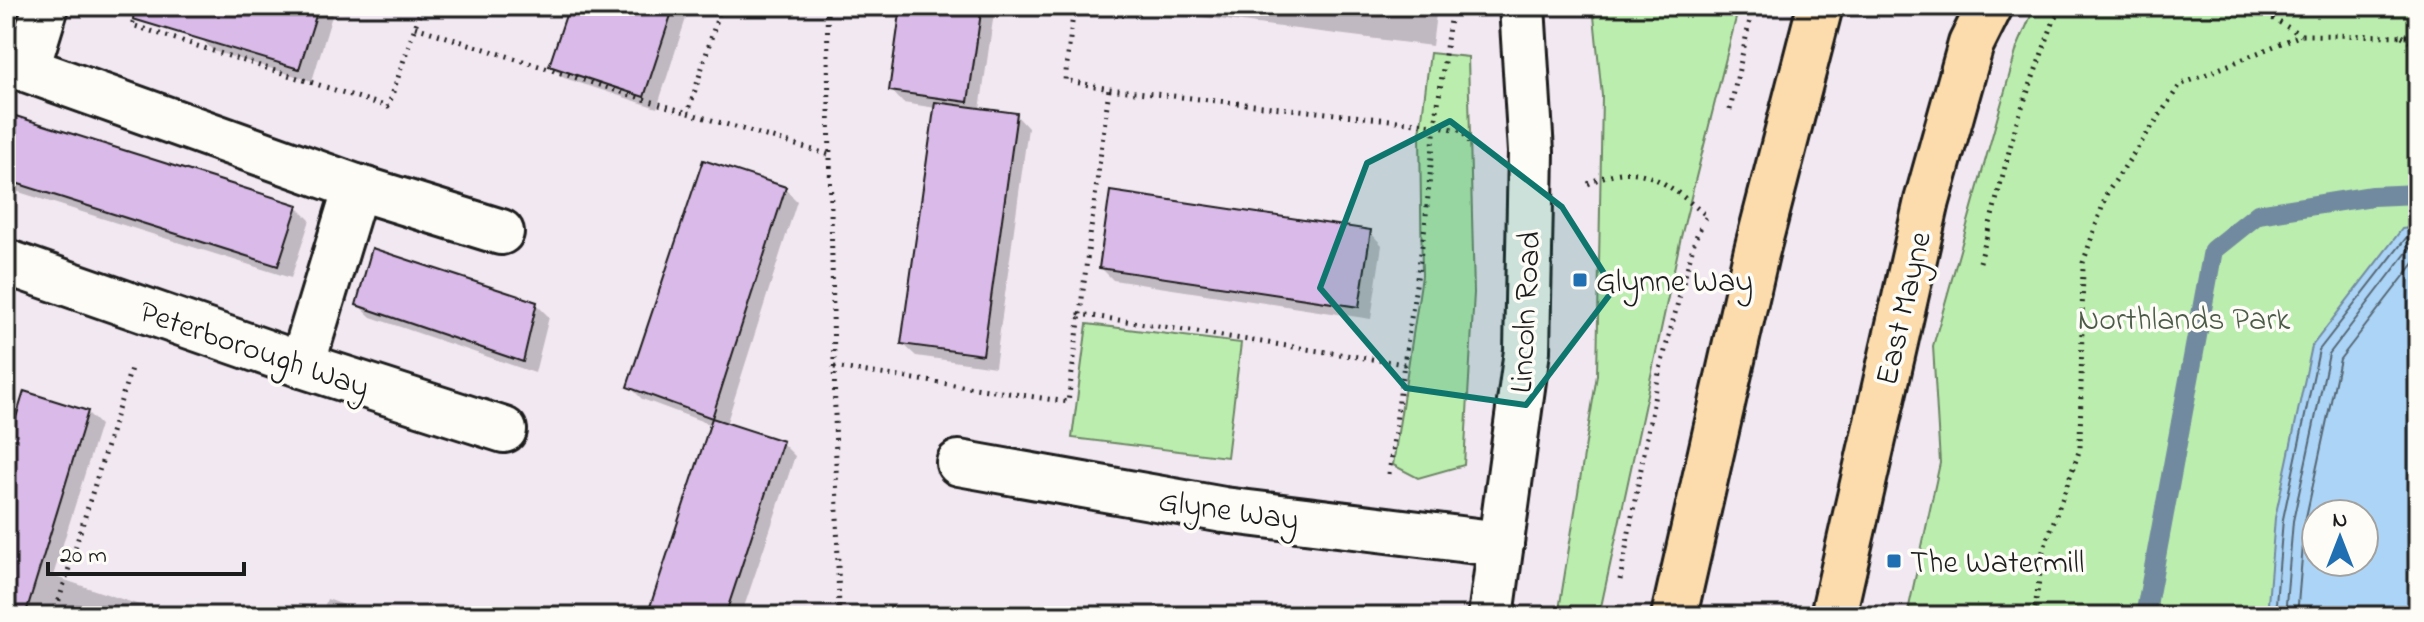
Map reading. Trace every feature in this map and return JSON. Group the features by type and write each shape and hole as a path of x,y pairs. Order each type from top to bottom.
{"main road":[{"path":"1674,616 1756,254 1820,6"},
{"name":"East Mayne","path":"1833,616 1927,201 1971,44 1990,6"}],"street":[{"path":"46,6 17,65 356,187 501,232"},
{"name":"Lincoln Road","path":"1491,616 1527,351 1531,152 1522,6"},
{"path":"302,365 356,187"},
{"name":"Peterborough Way","path":"6,262 302,365 504,430"},
{"name":"Glyne Way","path":"959,463 1224,510 1501,544"}],"path":[{"path":"138,6 132,25 388,107 422,6"},
{"path":"688,113 721,6"},
{"path":"827,6 839,616"},
{"path":"1074,6 1065,80 1109,89 1435,125 1462,131 1479,157"},
{"path":"1388,485 1452,6"},
{"path":"1980,262 2017,121 2053,23 2063,6"},
{"path":"2252,6 2301,35"},
{"path":"415,27 830,155"},
{"path":"2034,616 2043,551 2080,449 2083,263 2107,193 2180,85 2301,35 2418,36"},
{"path":"2401,36 2418,47"},
{"path":"834,367 1068,402 1109,89"},
{"path":"1576,190 1608,173 1641,173 1667,184 1707,216 1695,239 1659,373 1619,586"},
{"path":"1080,314 1404,364"},
{"path":"54,616 133,362"}],"highlighted area":[{"path":"1450,121 1562,207 1614,289 1526,405 1406,388 1320,288 1367,163"}],"green space":[{"path":"1593,6 1739,6 1681,237 1599,616 1558,616 1597,375 1602,96"},
{"name":"Northlands Park","path":"2035,6 2418,6 2418,616 1907,616 1940,463 1933,346 2017,48"},
{"path":"1430,53 1468,57 1474,293 1464,465 1418,478 1393,465 1422,276 1420,134"},
{"path":"1087,324 1241,343 1227,457 1072,438"}],"water":[{"path":"2418,227 2418,616 2267,616 2275,518 2312,346 2402,229"}],"building":[{"path":"135,6 319,6 299,69 133,19"},
{"path":"569,6 674,6 644,97 549,66"},
{"path":"901,6 982,6 968,102 889,91"},
{"path":"935,102 1017,113 983,355 901,344"},
{"path":"6,113 298,205 278,266 6,180"},
{"path":"703,160 786,187 712,418 627,387"},
{"path":"1110,191 1371,230 1359,307 1099,268"},
{"path":"372,248 537,302 523,362 356,305"},
{"path":"24,391 88,411 25,616 6,616 6,451"},
{"path":"712,418 783,441 725,616 647,616"}],"waterway":[{"path":"2145,616 2213,250 2258,214 2372,196 2418,194"}],"place":[{"name":"Glynne Way","path":"1580,280"},
{"name":"The Watermill","path":"1894,561"}]}
